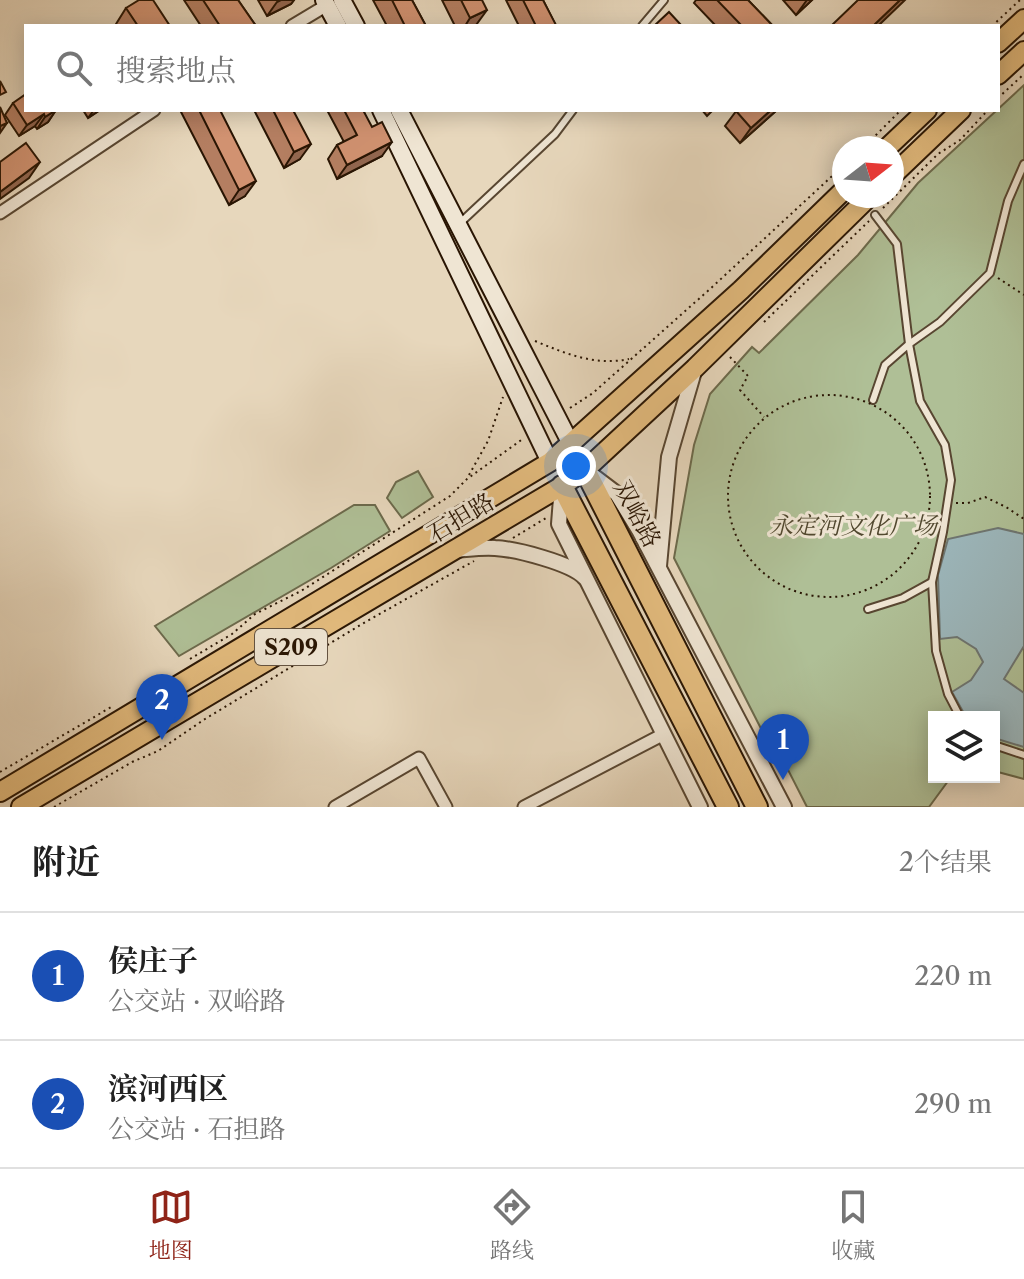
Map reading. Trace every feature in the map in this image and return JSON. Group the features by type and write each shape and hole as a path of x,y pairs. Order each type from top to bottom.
{"highway":[{"name":"双峪路","path":"585,470 757,807"},
{"path":"562,486 728,807"}],"main road":[{"path":"331,2 337,24"},
{"path":"331,2 354,24"},
{"path":"1000,41 1024,19"},
{"path":"1000,73 1024,51"},
{"path":"382,112 562,486"},
{"path":"400,112 585,470"},
{"path":"900,136 925,112"},
{"path":"904,165 959,112"},
{"name":"石担路","path":"0,792 550,462 741,290 832,202"},
{"name":"石担路","path":"21,807 456,550 585,470 695,368 858,208"}],"street":[{"path":"295,24 331,2"},
{"path":"0,213 151,112"},
{"path":"659,566 669,457 695,368"},
{"name":"双峪路","path":"585,470 617,494 659,566 784,807"},
{"path":"562,486 559,524 700,807"},
{"path":"456,550 495,548 540,558 580,573 589,584"},
{"path":"524,807 662,735"},
{"path":"335,807 419,758 446,807"}],"lane":[{"path":"644,24 664,0"},
{"path":"459,225 555,134 572,112"},
{"path":"873,400 885,365 940,322 990,273 1008,201 1024,164"},
{"path":"875,215 897,244 909,344 920,401 945,445 951,480 932,582 936,651 948,694 957,711"},
{"path":"868,609 903,598 932,582"},
{"path":"1000,747 1024,755"}],"path":[{"path":"994,24 1020,0"},
{"path":"1000,96 1024,74"},
{"path":"875,136 899,112"},
{"path":"557,416 593,393 832,176"},
{"path":"990,273 1024,295"},
{"path":"515,333 566,355 614,362 630,359"},
{"path":"729,356 748,376 740,390 764,418"},
{"path":"816,395 845,395 872,404 893,417 916,445 929,480 930,504 924,533 909,559 888,579 861,593 831,598 800,593 772,580 749,558 734,531 728,500 731,469 744,441 764,418 789,402 816,395"},
{"path":"467,479 488,441 503,397"},
{"name":"石担路","path":"184,663 232,634 255,614 301,591 423,514 450,496 499,453 535,431"},
{"path":"930,504 968,503 985,497 1024,519"},
{"path":"861,593 864,599"},
{"path":"0,772 119,702"}],"green space":[{"name":"永定河文化广场","path":"1024,85 1024,779 1000,773 1000,711 928,711 928,783 947,783 929,807 807,807 783,760 778,762 674,558 694,445 710,394 752,347 759,353 858,255 897,208 904,208 904,200 918,183 995,112 1000,112 1000,107"},
{"path":"418,471 433,497 402,518 387,498 396,482"},
{"path":"354,505 375,505 390,531 179,656 155,626"}],"water":[{"path":"998,528 1024,534 1024,646 1004,679 1024,693 1024,747 1000,740 1000,711 963,711 952,692 971,680 983,662 976,649 957,637 940,639 938,575 948,539"}],"building":[{"path":"139,0 153,0 169,24 137,24 126,8"},
{"path":"203,0 238,0 255,24 219,24"},
{"path":"392,0 412,0 425,24 404,24"},
{"path":"461,0 482,0 487,10 470,18"},
{"path":"523,0 543,0 555,24 535,24"},
{"path":"717,0 748,0 771,24 740,24"},
{"path":"858,0 900,0 875,24 833,24"},
{"path":"669,12 680,24 656,24"},
{"path":"0,81 6,92 0,95"},
{"path":"24,95 24,112 53,112 27,125 13,103"},
{"path":"0,107 7,123 0,126"},
{"path":"200,112 221,112 256,181 239,190"},
{"path":"274,112 294,112 311,144 294,152"},
{"path":"345,112 364,112 372,127 382,122 392,142 347,165 337,145 357,135"},
{"path":"737,112 769,112 751,128"},
{"path":"26,143 40,162 0,192 0,162"}],"place":[{"name":"滨河西区","path":"162,740"},
{"name":"侯庄子","path":"783,780"}]}
